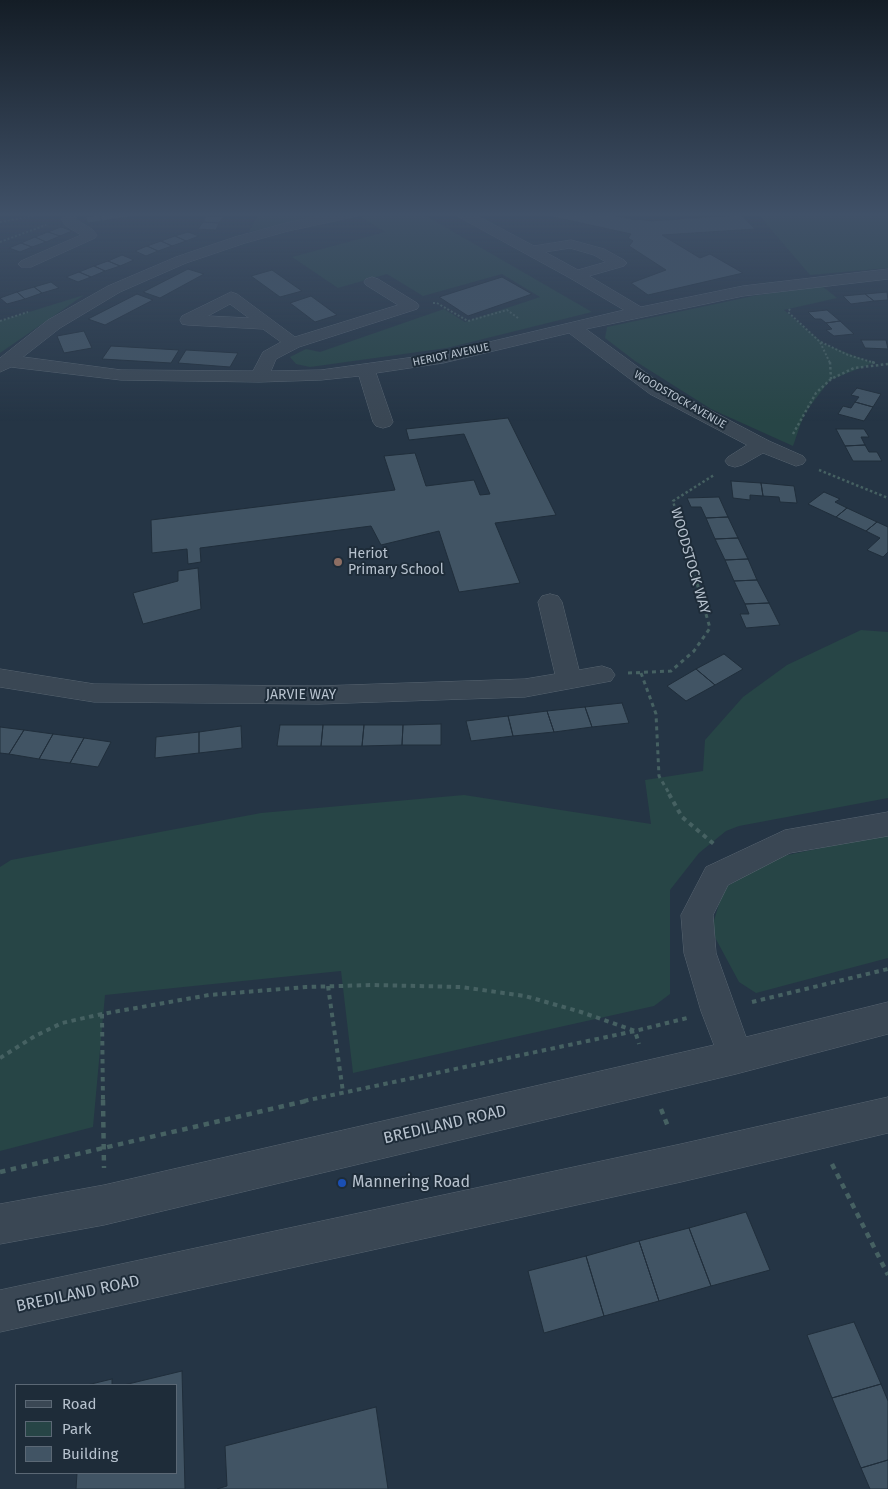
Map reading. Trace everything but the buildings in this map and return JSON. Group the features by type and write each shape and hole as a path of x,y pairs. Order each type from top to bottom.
{"street":[{"path":"4,364 54,324 114,289 129,282"},
{"path":"373,282 411,306"},
{"path":"589,282 638,312"},
{"name":"HERIOT AVENUE","path":"4,364 121,375 259,377 366,370 442,358 638,312 743,291 812,282"},
{"path":"259,377 269,356 293,342 411,306"},
{"path":"268,324 293,342"},
{"name":"WOODSTOCK AVENUE","path":"572,327 657,390 762,445 796,460"},
{"path":"366,370 383,422"},
{"path":"735,461 762,445"},
{"path":"550,602 569,680"},
{"name":"JARVIE WAY","path":"0,678 94,693 319,695 525,688 602,675"},
{"path":"736,1057 718,1011 700,953 697,916 717,876 785,842 888,824"},
{"name":"BREDILAND ROAD","path":"0,1224 104,1205 736,1057 888,1018"},
{"name":"BREDILAND ROAD","path":"0,1311 680,1163 815,1130 888,1115"}],"path":[{"path":"815,282 797,296 788,312 820,342 848,356 876,364"},
{"path":"411,306 437,303 468,321 507,310 540,335"},
{"path":"820,342 830,363 831,379"},
{"path":"888,364 854,368 831,379 816,393 793,434 796,460 888,498"},
{"name":"WOODSTOCK WAY","path":"602,675 670,671 694,652 710,628 673,501 735,461"},
{"path":"641,673 656,714 659,776 682,817 738,865"},
{"path":"0,1172 343,1092 635,1031 888,969"},
{"path":"0,1058 35,1036 62,1023 102,1014 209,995 328,986 461,987 525,996 582,1012 635,1031"},
{"path":"328,986 343,1092"},
{"path":"102,1014 104,1205"},
{"path":"635,1031 680,1163"},
{"path":"815,1130 888,1275"}],"green space":[{"path":"330,282 357,282 338,288"},
{"path":"401,282 472,282 423,296"},
{"path":"516,282 541,282 592,312 447,348 310,367 296,364 290,357 306,349 320,352 444,309 465,322 540,297"},
{"path":"821,285 837,298 784,310 824,344 873,363 830,380 804,414 793,446 711,409 635,361 605,338 607,327 753,296"},
{"path":"84,295 0,353 0,321"},
{"path":"861,630 888,632 888,798 739,826 726,831 699,853 670,890 670,994 654,1006 353,1073 341,971 105,995 93,1127 0,1151 0,867 11,860 261,813 464,795 651,824 645,780 703,771 705,740 743,697 787,665"},
{"path":"888,834 888,958 756,993 739,982 711,930 724,888 778,857"}],"place":[{"name":"Heriot Primary School","path":"338,562"},
{"name":"Mannering Road","path":"342,1183"}]}
